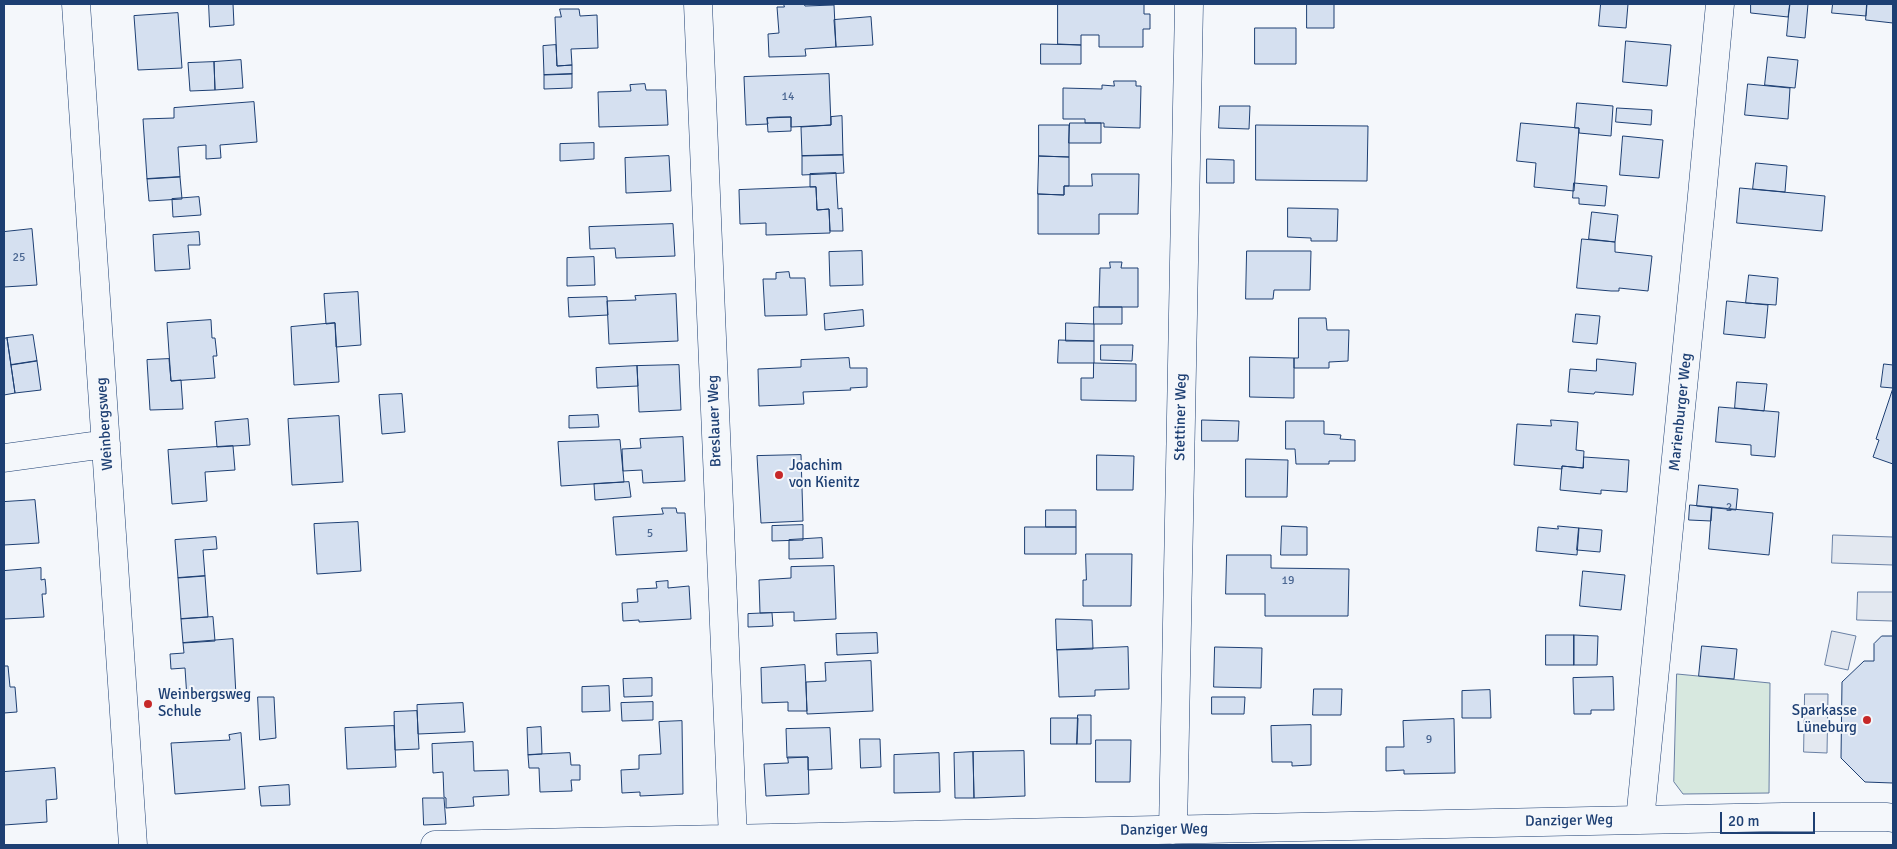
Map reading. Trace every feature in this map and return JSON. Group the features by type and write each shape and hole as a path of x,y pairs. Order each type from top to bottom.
{"street":[{"name":"Weinbergsweg","path":"76,4 133,845"},
{"name":"Breslauer Weg","path":"698,4 733,839"},
{"name":"Stettiner Weg","path":"1173,830 1189,4"},
{"name":"Marienburger Weg","path":"1640,820 1720,4"},
{"path":"4,458 106,444"},
{"name":"Danziger Weg","path":"435,845 1173,830 1466,834 1640,820 1782,817 1893,818"}],"shaded area":[{"path":"1833,535 1893,537 1893,565 1832,563"},
{"path":"1858,592 1893,592 1893,621 1857,620"},
{"path":"1832,631 1856,636 1848,670 1825,665"},
{"path":"1677,674 1770,683 1769,793 1683,794 1674,782"},
{"path":"1805,694 1828,694 1827,753 1804,752"}],"building":[{"path":"209,4 233,4 234,25 210,27"},
{"path":"784,4 804,4 805,6 834,5 836,47 805,49 806,56 769,57 768,34 779,33 777,7 784,7"},
{"path":"1058,4 1144,4 1144,14 1150,14 1150,29 1143,29 1143,47 1099,47 1099,35 1081,35 1081,45 1058,44"},
{"path":"1307,4 1334,4 1334,28 1307,28"},
{"path":"1601,4 1628,4 1626,28 1599,26"},
{"path":"1751,4 1790,4 1788,17 1751,13"},
{"path":"1790,4 1808,4 1805,38 1787,36"},
{"path":"1833,4 1867,4 1866,16 1832,13"},
{"path":"1867,4 1893,4 1893,23 1866,20"},
{"path":"560,9 579,9 580,16 597,15 598,48 571,49 572,65 557,66 555,17 561,17"},
{"path":"178,13 182,68 138,70 134,16"},
{"path":"871,17 873,45 836,47 834,20"},
{"path":"1255,28 1296,28 1296,64 1255,64"},
{"path":"1626,41 1671,45 1667,86 1623,82"},
{"path":"1041,44 1081,45 1081,64 1041,64"},
{"path":"556,45 557,66 572,65 572,74 544,75 543,46"},
{"path":"1768,57 1798,60 1795,88 1765,85"},
{"path":"241,60 243,88 215,90 214,62"},
{"path":"214,62 215,90 190,91 188,63"},
{"path":"572,74 572,88 544,89 544,75"},
{"path":"829,74 831,125 791,127 791,117 767,118 768,124 746,125 744,77"},
{"path":"1114,81 1136,81 1136,86 1141,86 1140,128 1104,127 1104,123 1085,123 1085,119 1063,119 1063,88 1102,89 1102,85 1114,86"},
{"path":"645,84 646,90 666,90 668,125 599,127 598,92 631,91 630,85"},
{"path":"1748,84 1790,88 1788,119 1745,115"},
{"path":"254,102 257,142 220,145 221,158 206,159 206,145 178,147 180,177 147,179 143,119 174,118 174,108"},
{"path":"1577,103 1613,106 1611,136 1579,133 1579,128 1575,128"},
{"path":"1220,106 1250,106 1249,129 1219,128"},
{"path":"1617,108 1652,110 1651,125 1616,122"},
{"path":"842,116 843,155 802,156 801,127 831,125 831,117"},
{"path":"791,117 791,131 768,132 767,118"},
{"path":"1070,123 1101,123 1101,143 1069,143"},
{"path":"1521,123 1579,128 1574,191 1534,187 1536,163 1517,161"},
{"path":"1039,125 1069,125 1069,157 1039,156"},
{"path":"1256,125 1368,126 1367,181 1256,180"},
{"path":"1623,136 1663,140 1659,178 1620,175"},
{"path":"594,143 594,159 560,161 560,144"},
{"path":"843,155 844,173 802,175 802,156"},
{"path":"669,156 671,191 626,193 625,158"},
{"path":"1039,156 1069,157 1069,186 1064,186 1064,195 1038,194"},
{"path":"1207,159 1234,160 1234,183 1207,183"},
{"path":"1756,163 1787,166 1785,192 1753,189"},
{"path":"836,173 838,209 842,208 843,231 830,231 829,209 817,210 816,187 810,187 810,174"},
{"path":"1092,174 1139,174 1138,214 1099,214 1099,234 1038,234 1038,194 1064,195 1064,186 1092,186"},
{"path":"180,177 182,199 149,201 147,179"},
{"path":"1574,183 1607,186 1605,206 1579,204 1579,198 1573,198"},
{"path":"816,187 817,210 829,209 830,233 766,235 766,223 740,224 739,190"},
{"path":"1740,188 1825,196 1822,231 1737,223"},
{"path":"199,197 201,215 173,217 172,199"},
{"path":"1288,208 1338,209 1337,241 1311,241 1311,238 1288,237"},
{"path":"1592,212 1618,215 1615,242 1589,239"},
{"path":"673,224 675,256 616,258 615,248 590,249 589,227"},
{"path":"32,229 37,285 4,287 4,232"},
{"path":"199,232 200,245 188,245 190,269 155,271 153,235"},
{"path":"1582,239 1615,242 1615,252 1652,256 1648,291 1619,288 1619,291 1611,291 1577,288"},
{"path":"862,251 863,285 830,286 829,252"},
{"path":"1247,251 1311,251 1310,290 1274,290 1273,299 1246,299"},
{"path":"594,257 595,285 567,286 567,258"},
{"path":"1110,262 1122,262 1121,268 1138,268 1138,307 1099,307 1100,268 1110,268"},
{"path":"789,272 790,278 805,278 807,315 765,316 763,279 776,279 776,273"},
{"path":"1749,275 1778,278 1776,305 1746,303"},
{"path":"358,292 361,345 336,347 335,323 326,324 324,294"},
{"path":"676,294 678,341 609,344 607,301 636,300 635,296"},
{"path":"607,297 608,315 569,317 568,298"},
{"path":"1727,301 1768,305 1765,338 1724,334"},
{"path":"1094,307 1122,307 1122,324 1094,324"},
{"path":"863,310 864,326 825,330 824,314"},
{"path":"1576,314 1600,316 1597,344 1573,342"},
{"path":"1299,318 1326,318 1327,330 1349,330 1348,361 1329,362 1329,368 1294,368 1294,358 1298,358"},
{"path":"211,320 212,338 215,338 217,356 213,356 215,378 171,381 167,323"},
{"path":"335,323 339,382 294,385 291,327"},
{"path":"1066,323 1094,324 1094,341 1066,341"},
{"path":"33,335 37,361 11,365 7,338"},
{"path":"7,338 15,393 4,395 4,339"},
{"path":"1059,340 1094,341 1094,363 1058,363"},
{"path":"1101,345 1133,345 1132,361 1101,360"},
{"path":"1250,357 1294,358 1294,398 1250,397"},
{"path":"849,358 850,368 867,368 867,387 850,388 851,390 803,392 804,404 759,406 758,369 801,367 801,360"},
{"path":"169,359 171,381 181,380 183,409 150,410 147,360"},
{"path":"1597,359 1636,363 1633,395 1568,392 1570,369 1596,371"},
{"path":"37,361 41,390 15,393 11,365"},
{"path":"1094,363 1136,364 1136,401 1081,400 1081,378 1093,378"},
{"path":"1884,364 1893,365 1893,388 1881,387"},
{"path":"679,365 681,410 639,412 637,366"},
{"path":"637,366 638,386 597,388 596,368"},
{"path":"1737,382 1767,384 1764,411 1735,408"},
{"path":"1893,388 1893,464 1873,457 1879,440 1876,439"},
{"path":"402,394 405,432 382,434 379,395"},
{"path":"1719,407 1779,412 1775,457 1751,455 1751,445 1716,442"},
{"path":"598,415 599,427 569,428 569,416"},
{"path":"339,416 343,482 292,485 288,419"},
{"path":"248,419 250,445 217,447 215,422"},
{"path":"1202,420 1239,421 1238,441 1202,441"},
{"path":"1551,420 1578,422 1576,450 1584,451 1583,468 1562,466 1562,469 1514,465 1517,424 1551,426"},
{"path":"1286,421 1324,421 1324,434 1341,435 1340,439 1355,440 1355,461 1329,461 1329,464 1296,464 1295,449 1286,449"},
{"path":"683,437 685,481 643,483 642,470 623,471 622,449 641,448 640,439"},
{"path":"620,440 624,482 561,486 558,442"},
{"path":"233,446 235,470 205,472 207,501 172,504 168,450"},
{"name":"Joachim von Kienitz","path":"801,455 803,521 761,523 757,456"},
{"path":"1097,455 1134,456 1133,490 1097,490"},
{"path":"1584,457 1629,460 1627,492 1601,490 1601,494 1560,490 1562,466 1583,468"},
{"path":"1246,459 1288,460 1287,497 1246,497"},
{"path":"629,482 631,497 595,500 594,484"},
{"path":"1699,485 1738,489 1736,510 1697,506"},
{"path":"35,500 39,543 4,545 4,502"},
{"path":"1690,505 1712,507 1711,521 1689,520"},
{"path":"1712,507 1773,513 1769,555 1709,549"},
{"path":"662,508 676,508 677,513 685,513 687,551 616,555 613,517 663,514"},
{"path":"1046,510 1076,510 1076,527 1046,527"},
{"path":"358,522 361,571 317,574 314,524"},
{"path":"803,525 803,540 772,541 772,526"},
{"path":"1282,526 1307,527 1307,555 1281,555"},
{"path":"1558,526 1579,528 1577,555 1536,551 1538,527 1558,529"},
{"path":"1025,527 1076,527 1076,554 1025,554"},
{"path":"1579,528 1602,530 1600,552 1577,550"},
{"path":"216,537 217,549 203,550 205,576 178,578 175,540"},
{"path":"822,538 823,558 789,559 789,540"},
{"path":"1086,554 1132,554 1131,606 1083,606"},
{"path":"1227,555 1271,555 1271,568 1349,569 1348,616 1265,616 1265,594 1226,594"},
{"path":"834,566 836,619 794,621 794,612 760,613 759,580 791,578 791,567"},
{"path":"41,568 41,580 45,579 46,589 46,594 42,594 44,617 4,619 4,571"},
{"path":"1583,571 1625,575 1621,610 1580,606"},
{"path":"205,576 208,617 181,619 178,578"},
{"path":"668,581 668,588 689,586 691,619 623,621 622,603 638,602 637,589 657,588 656,582"},
{"path":"772,613 773,626 748,627 748,614"},
{"path":"213,617 215,641 183,643 181,619"},
{"path":"1056,619 1092,620 1093,649 1057,650"},
{"path":"877,633 878,653 837,655 836,634"},
{"path":"1546,635 1574,635 1574,665 1546,665"},
{"path":"1574,635 1598,636 1597,665 1574,665"},
{"name":"Sparkasse Lüneburg","path":"1882,636 1893,636 1893,783 1865,782 1841,758 1842,682 1864,661 1874,661 1874,644"},
{"path":"233,639 236,696 187,699 185,668 171,669 170,654 184,653 183,643"},
{"path":"1702,646 1737,649 1734,679 1699,676"},
{"path":"1128,647 1129,689 1095,690 1095,696 1059,697 1057,650"},
{"path":"1215,647 1262,648 1261,688 1214,687"},
{"path":"871,661 873,711 807,714 806,682 826,681 825,663"},
{"path":"805,665 807,711 788,711 788,702 762,703 761,668"},
{"path":"4,666 8,666 10,687 15,687 17,712 4,713"},
{"path":"1613,677 1614,710 1591,710 1591,714 1574,714 1573,678"},
{"path":"652,678 652,696 624,697 623,679"},
{"path":"609,686 610,711 582,712 582,687"},
{"path":"1314,689 1342,689 1341,715 1313,715"},
{"path":"1490,690 1491,718 1462,718 1462,691"},
{"path":"258,697 274,697 276,738 260,740"},
{"path":"1212,697 1245,697 1244,714 1212,714"},
{"path":"653,702 653,720 622,721 621,703"},
{"path":"463,703 465,732 418,734 417,705"},
{"path":"417,711 419,749 395,750 394,712"},
{"path":"1078,715 1091,715 1091,744 1077,744"},
{"path":"1051,718 1078,718 1077,744 1051,744"},
{"path":"1454,719 1455,773 1404,774 1404,770 1386,771 1386,747 1404,747 1403,721"},
{"path":"682,721 683,794 640,796 640,792 622,793 621,770 639,769 639,755 661,754 659,722"},
{"path":"1311,725 1311,765 1292,766 1292,762 1272,762 1271,726"},
{"path":"394,726 396,767 347,769 345,728"},
{"path":"541,727 542,754 528,755 527,728"},
{"path":"830,728 832,769 808,770 808,757 787,758 786,729"},
{"path":"241,733 245,789 175,794 171,743 230,740 229,735"},
{"path":"860,739 880,739 881,767 861,768"},
{"path":"1096,740 1131,740 1130,782 1096,782"},
{"path":"473,742 474,771 508,770 509,795 473,797 474,806 446,808 443,772 433,773 432,744"},
{"path":"1024,751 1025,796 974,798 973,752"},
{"path":"973,752 974,798 955,798 954,753"},
{"path":"570,753 571,765 580,765 580,780 571,780 572,791 540,792 539,768 529,768 528,755"},
{"path":"939,753 940,792 894,793 894,755"},
{"path":"788,757 808,757 809,794 766,796 764,764 788,763"},
{"path":"55,768 57,799 46,800 47,822 4,825 4,772"},
{"path":"289,785 290,805 261,806 259,787"},
{"path":"423,798 444,798 446,824 424,825"}],"place":[{"name":"Joachim von Kienitz","path":"779,475"},
{"name":"Weinbergsweg Schule","path":"148,704"},
{"name":"Sparkasse Lüneburg","path":"1867,720"}]}
